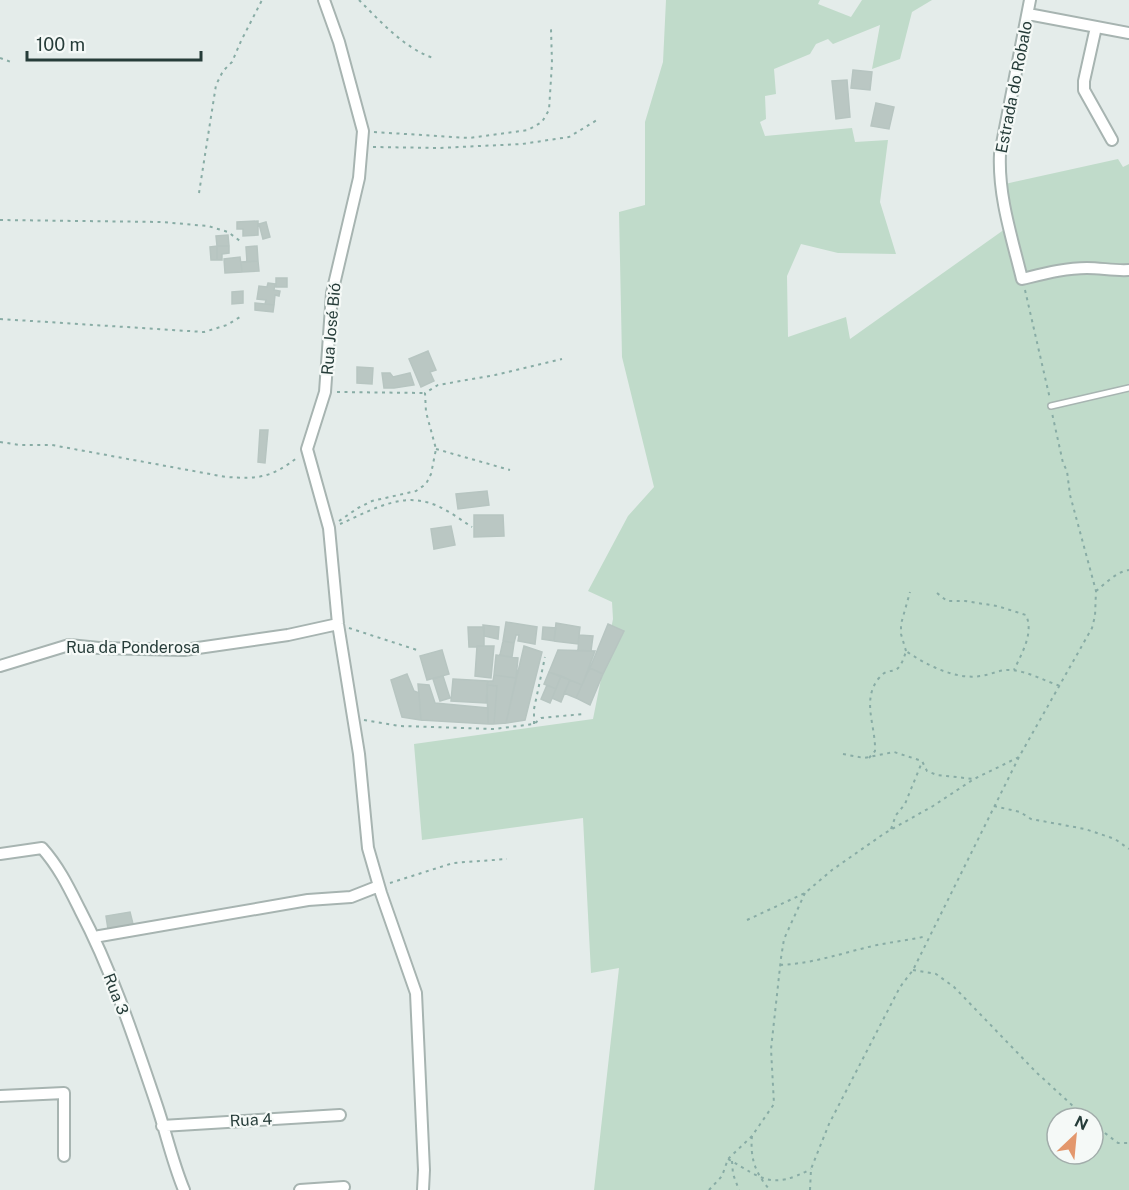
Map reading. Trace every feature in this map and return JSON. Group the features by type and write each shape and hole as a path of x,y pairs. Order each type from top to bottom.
{"street":[{"name":"Rua José Bió","path":"307,449 325,392 332,294 359,178 363,131 339,42 324,0"},
{"name":"Estrada do Robalo","path":"1022,279 999,170 1000,154 1030,0"},
{"path":"1028,14 1129,33"},
{"path":"1096,27 1084,90 1112,140"},
{"path":"1022,279 1057,271 1087,268 1111,271 1129,270"},
{"path":"307,449 329,528 338,624 354,719 368,848 416,993 423,1190"},
{"name":"Rua da Ponderosa","path":"0,666 69,645 184,650 278,636 338,624"},
{"name":"Rua 3","path":"0,854 42,848 56,863 94,937 129,1028 184,1190"},
{"path":"94,937 308,900 351,897 379,886"},
{"path":"0,1096 64,1093 64,1156"},
{"name":"Rua 4","path":"162,1125 340,1115"},
{"path":"300,1190 344,1187"}],"lane":[{"path":"1051,406 1129,388"}],"path":[{"path":"199,193 216,85 223,71 232,62 240,41 262,0"},
{"path":"359,0 404,41 420,53 433,58"},
{"path":"363,131 396,135 469,138 528,130 542,122 549,110 552,63 551,29"},
{"path":"0,58 11,62"},
{"path":"361,147 439,148 522,144 569,137 597,120"},
{"path":"0,220 161,222 208,226 228,231 240,241"},
{"path":"810,1190 811,1169 829,1124 900,987 913,970 1019,757 1061,686 1092,628 1095,616 1096,591 1070,495 1067,471 1063,463 1022,279"},
{"path":"0,319 204,332 227,325 240,317"},
{"path":"325,392 425,393 438,385 495,375 562,359"},
{"path":"329,528 372,501 416,491 426,484 436,449 426,412 425,393"},
{"path":"0,442 20,445 52,445 226,477 253,479 274,474 307,449"},
{"path":"436,449 510,470"},
{"path":"329,528 361,513 393,502 414,500 437,506 472,527"},
{"path":"1096,591 1111,578 1129,570"},
{"path":"869,758 875,751 876,738 869,701 873,687 879,678 886,672 895,672 900,668 906,651 901,634 901,624 910,592"},
{"path":"937,593 947,601 997,606 1026,615 1029,634 1014,670"},
{"path":"338,624 417,650"},
{"path":"906,651 962,677 981,676 1000,670 1014,670 1061,686"},
{"path":"534,724 534,709 545,657"},
{"path":"354,719 400,726 494,729 534,724 541,718 583,714"},
{"path":"843,754 869,758 894,752 922,761 927,771 937,775 974,779"},
{"path":"747,920 805,893 832,870 891,830 974,779 1019,757"},
{"path":"891,830 896,815 905,804 922,761"},
{"path":"994,806 1020,812 1031,819 1115,839 1129,849"},
{"path":"379,886 453,863 507,859"},
{"path":"709,1190 722,1176 728,1159 752,1136 774,1104 771,1049 783,939 805,893"},
{"path":"780,964 801,964 879,945 923,938"},
{"path":"913,970 936,974 954,987 1036,1072 1073,1106"},
{"path":"1105,1133 1118,1143 1129,1143"},
{"path":"752,1136 751,1153 754,1166 770,1190"},
{"path":"728,1159 762,1180 775,1184 798,1178 811,1169"},
{"path":"732,1161 733,1174 739,1190"}],"green space":[{"path":"666,0 820,0 818,4 851,17 862,0 932,0 912,12 900,59 872,69 880,25 833,44 828,39 816,44 810,54 774,69 776,94 765,96 766,119 760,122 765,136 852,128 855,142 888,140 880,202 896,254 838,253 801,244 787,276 788,337 846,317 850,339 1005,229 1005,184 1118,159 1123,167 1129,164 1129,1190 594,1190 619,968 591,973 583,818 422,840 414,744 593,719 613,619 612,602 588,591 628,516 654,487 622,357 619,212 645,205 645,122 663,62"}],"building":[{"path":"853,70 872,72 870,90 851,88"},
{"path":"847,80 850,117 836,119 832,81"},
{"path":"876,103 894,107 889,129 871,126"},
{"path":"258,221 258,235 243,236 243,229 237,229 237,222"},
{"path":"266,222 270,237 263,239 259,224"},
{"path":"228,235 229,246 217,246 216,236"},
{"path":"217,246 229,246 229,253 222,254 222,260 217,260"},
{"path":"217,246 217,260 211,260 210,247"},
{"path":"257,246 258,261 247,262 246,247"},
{"path":"240,257 242,272 225,273 224,259"},
{"path":"258,261 259,271 242,272 241,262"},
{"path":"276,278 287,278 287,287 276,287"},
{"path":"268,283 275,284 274,290 280,291 279,296 275,295 274,305 265,304 266,300 257,299 259,286 267,287"},
{"path":"243,291 243,303 232,304 232,292"},
{"path":"255,303 274,305 273,312 255,310"},
{"path":"428,351 436,370 430,372 434,381 421,387 409,359"},
{"path":"357,367 373,368 372,384 357,383"},
{"path":"382,373 390,373 393,377 410,373 414,385 384,388"},
{"path":"260,430 268,430 265,463 258,462"},
{"path":"487,491 489,505 458,509 456,494"},
{"path":"474,515 503,515 504,536 474,537"},
{"path":"451,526 455,545 434,549 431,529"},
{"path":"506,622 537,627 535,644 518,641 519,635 516,635 514,643 503,641"},
{"path":"556,623 580,627 578,644 554,641"},
{"path":"608,624 624,631 603,674 590,668"},
{"path":"483,625 499,627 498,639 484,636"},
{"path":"468,627 484,627 484,646 469,647"},
{"path":"543,627 556,628 554,641 542,639"},
{"path":"579,635 593,636 591,651 578,651"},
{"path":"503,641 514,643 512,657 500,655"},
{"path":"477,646 494,646 491,678 475,676"},
{"path":"524,646 542,652 525,720 506,723"},
{"path":"442,650 449,674 427,680 420,656"},
{"path":"558,650 595,651 582,685 549,672"},
{"path":"496,655 518,658 516,678 494,675"},
{"path":"590,668 603,674 590,705 576,698"},
{"path":"549,672 561,676 556,689 544,684"},
{"path":"407,674 414,691 419,693 421,720 402,717 391,680"},
{"path":"494,675 516,678 506,723 494,724 497,686 487,685 488,681 493,681"},
{"path":"443,676 450,698 440,701 433,679"},
{"path":"561,676 570,680 561,702 552,698"},
{"path":"453,679 488,681 486,703 451,701"},
{"path":"570,680 582,685 576,698 564,693"},
{"path":"418,684 429,685 435,703 488,708 488,724 421,720"},
{"path":"487,685 497,686 494,724 488,724"},
{"path":"547,685 556,689 550,703 541,699"},
{"path":"130,912 133,924 108,929 106,916"}]}
